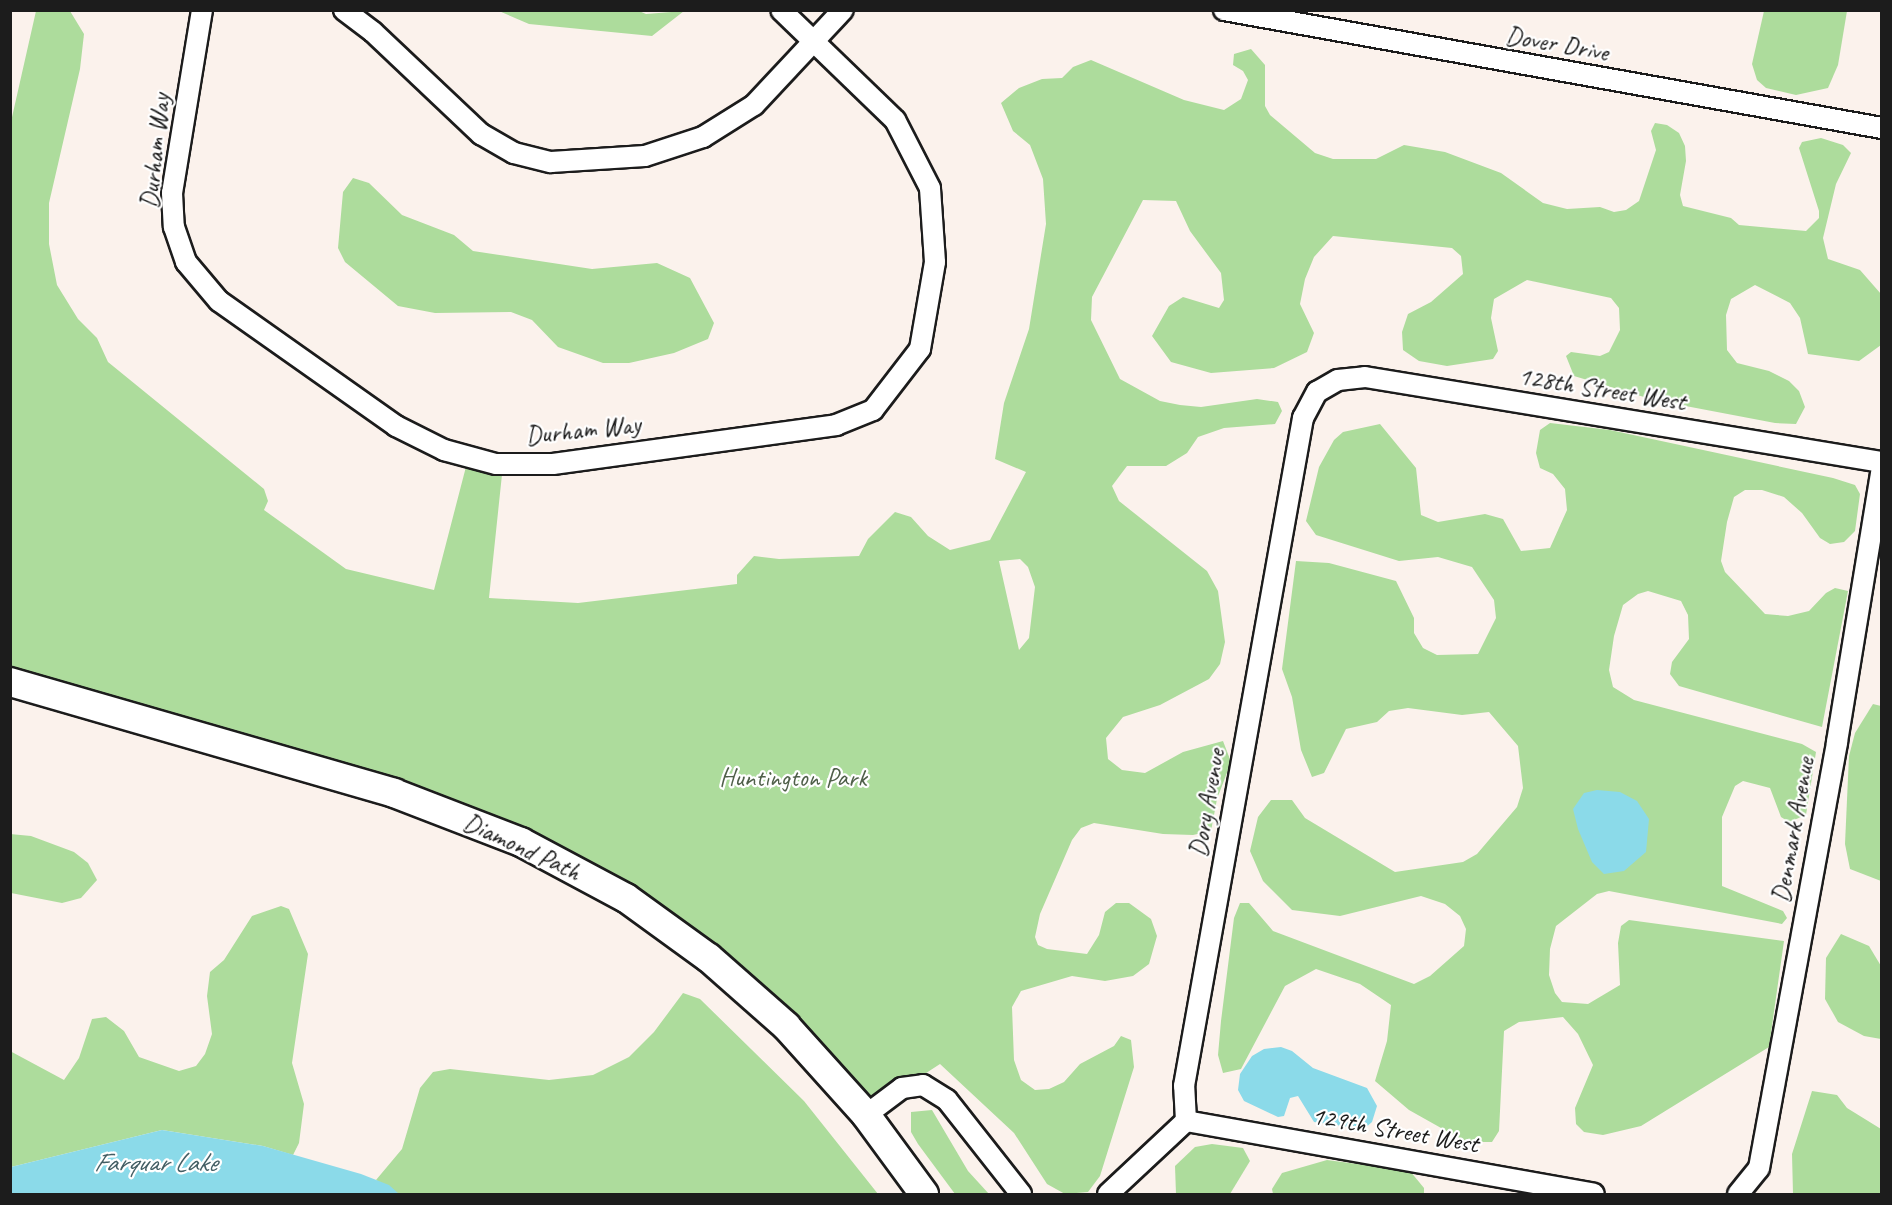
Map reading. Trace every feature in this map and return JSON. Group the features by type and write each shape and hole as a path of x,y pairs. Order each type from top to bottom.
{"street":[{"name":"Durham Way","path":"202,10 172,193 174,227 186,262 219,301 396,426 444,450 496,464 553,464 837,425 873,410 920,349 935,262 930,188 895,120 781,10"},
{"path":"344,10 373,32 481,134 514,153 551,162 645,156 704,137 754,105 843,10"},
{"name":"Dover Drive","path":"1224,10 1881,128"},
{"name":"128th Street West","path":"1317,392 1338,380 1365,377 1881,462"},
{"name":"Dory Avenue","path":"1186,1120 1184,1086 1302,425 1317,392"},
{"name":"Denmark Avenue","path":"1738,1194 1759,1168 1837,742 1881,468"},
{"name":"Diamond Path","path":"10,682 394,793 521,842 626,898 709,958 786,1026 867,1115 924,1194"},
{"path":"867,1115 902,1088 923,1085 947,1100 1021,1194"},
{"path":"1108,1194 1186,1120"},
{"name":"129th Street West","path":"1186,1120 1594,1194"}],"green space":[{"name":"Huntington Park","path":"36,11 70,11 84,34 80,69 49,203 49,244 57,285 78,319 97,338 108,362 264,489 268,501 264,510 346,569 434,590 468,459 503,465 489,598 578,603 737,584 737,575 754,556 779,559 859,556 868,539 895,512 911,517 928,536 950,550 990,540 1026,472 995,459 1004,403 1029,329 1046,224 1043,179 1030,145 1013,131 1001,103 1019,88 1042,79 1062,78 1073,67 1091,60 1184,100 1224,110 1241,99 1248,80 1243,71 1233,65 1234,54 1251,49 1265,65 1265,106 1270,115 1315,153 1333,159 1376,159 1404,145 1445,152 1501,173 1543,203 1567,209 1600,207 1614,212 1626,210 1639,201 1656,150 1651,131 1655,123 1667,125 1679,133 1685,146 1686,161 1680,195 1683,206 1731,218 1739,225 1806,231 1819,218 1819,211 1799,148 1802,142 1821,138 1843,145 1851,153 1836,184 1823,238 1828,259 1860,270 1881,294 1881,345 1859,361 1808,354 1800,318 1790,303 1755,285 1731,299 1726,315 1727,350 1737,363 1769,371 1789,381 1799,391 1805,407 1796,424 1775,423 1654,400 1574,376 1566,356 1571,352 1600,356 1609,352 1620,330 1619,308 1611,298 1527,280 1494,299 1491,318 1498,351 1493,359 1447,366 1419,361 1403,350 1402,332 1408,314 1431,302 1463,274 1461,256 1452,248 1333,236 1314,257 1305,279 1300,304 1314,333 1307,352 1274,368 1211,373 1171,362 1152,336 1169,306 1183,297 1219,308 1224,300 1221,273 1190,231 1176,201 1143,200 1092,297 1091,320 1120,379 1160,401 1180,405 1201,407 1257,399 1278,402 1282,411 1275,424 1224,428 1198,437 1187,453 1166,466 1127,466 1112,486 1119,501 1207,571 1218,591 1225,642 1220,664 1209,679 1160,705 1123,717 1106,738 1108,759 1122,770 1145,773 1183,752 1223,741 1231,762 1217,799 1211,831 1193,835 1163,834 1094,823 1081,828 1072,840 1040,914 1035,937 1038,945 1047,949 1087,954 1099,935 1105,912 1116,903 1129,903 1151,919 1157,936 1149,964 1133,976 1105,981 1072,976 1021,991 1012,1007 1014,1060 1021,1080 1035,1090 1049,1089 1064,1082 1080,1064 1114,1046 1121,1036 1131,1040 1134,1067 1100,1176 1088,1192 1065,1194 1047,1184 1014,1133 940,1064 866,1112 658,925 497,835 11,683 10,126","holes":["1020,559 1028,567 1035,587 1029,638 1019,650 999,561"]},
{"path":"499,11 639,11 646,14 684,11 652,36 529,24"},
{"path":"1764,11 1847,11 1838,65 1828,88 1796,95 1766,88 1757,80 1752,64"},
{"path":"353,178 369,183 402,215 454,235 473,251 592,269 657,263 690,278 714,323 708,339 674,353 629,363 603,363 558,347 532,320 511,312 435,313 398,306 345,262 338,248 343,192"},
{"path":"1550,423 1610,430 1833,478 1855,485 1860,494 1855,531 1844,542 1830,544 1820,538 1802,513 1784,497 1762,490 1745,490 1734,497 1727,522 1721,561 1725,572 1765,614 1788,616 1809,611 1826,593 1835,588 1848,591 1822,727 1679,686 1670,674 1672,662 1689,639 1688,615 1681,601 1648,591 1638,594 1623,605 1614,636 1609,670 1613,687 1634,700 1802,744 1816,752 1806,815 1789,822 1781,817 1770,788 1743,781 1735,786 1722,817 1722,886 1783,911 1787,918 1782,924 1609,891 1597,894 1556,926 1550,949 1549,975 1555,993 1562,1002 1588,1004 1620,985 1618,943 1621,926 1629,920 1784,941 1769,1047 1641,1126 1603,1135 1584,1132 1576,1124 1575,1108 1593,1065 1578,1034 1563,1017 1519,1022 1504,1031 1499,1131 1492,1142 1466,1142 1409,1110 1375,1081 1387,1041 1391,1005 1360,984 1316,969 1285,986 1241,1069 1223,1073 1218,1055 1221,1021 1234,918 1240,903 1249,903 1273,931 1414,984 1430,976 1464,946 1466,929 1460,916 1445,904 1421,896 1340,916 1292,910 1263,881 1250,851 1258,817 1271,800 1292,800 1305,818 1395,872 1463,862 1477,854 1517,807 1523,788 1518,746 1489,712 1462,715 1408,708 1389,711 1377,722 1346,729 1324,773 1312,777 1301,750 1292,697 1282,669 1296,561 1329,563 1396,581 1414,618 1414,633 1423,648 1437,655 1478,654 1496,618 1494,600 1472,567 1438,557 1399,561 1316,535 1306,521 1319,467 1334,440 1343,432 1380,424 1416,468 1421,515 1438,522 1485,514 1503,519 1521,551 1550,548 1567,510 1565,489 1553,474 1540,468 1536,453 1540,430"},
{"path":"1873,704 1881,706 1881,881 1850,869 1845,844 1849,756 1855,733"},
{"path":"10,834 31,836 74,852 88,863 97,880 81,898 62,903 11,893"},
{"path":"281,906 289,909 308,954 292,1063 304,1104 299,1143 293,1155 263,1146 162,1130 11,1167 10,1051 64,1080 79,1058 92,1019 106,1017 124,1031 139,1057 179,1071 196,1066 205,1054 212,1034 207,996 210,972 224,960 252,916"},
{"path":"1841,934 1869,946 1881,966 1881,1039 1864,1036 1838,1022 1825,999 1826,958"},
{"path":"683,993 700,999 804,1101 878,1194 399,1194 376,1180 402,1149 420,1088 433,1072 450,1069 549,1080 593,1075 629,1057 654,1032"},
{"path":"1812,1091 1837,1095 1847,1108 1881,1129 1881,1194 1793,1194 1792,1154"},
{"path":"932,1110 968,1171 989,1194 955,1194 918,1144 911,1132 911,1112"},
{"path":"1212,1144 1243,1148 1250,1161 1230,1194 1176,1194 1175,1166 1195,1147"},
{"path":"1327,1160 1410,1171 1424,1188 1424,1194 1273,1194 1272,1189 1282,1173"}],"water":[{"path":"1597,790 1620,792 1637,801 1649,819 1646,852 1624,871 1604,874 1592,862 1578,829 1573,809 1584,793"},
{"path":"1281,1047 1292,1051 1313,1068 1367,1088 1377,1106 1372,1122 1364,1129 1314,1122 1298,1096 1290,1098 1284,1116 1278,1117 1244,1101 1238,1090 1240,1074 1252,1056 1264,1049"},
{"name":"Farquar Lake","path":"162,1130 263,1146 361,1174 389,1185 399,1194 11,1194 11,1167"}]}
